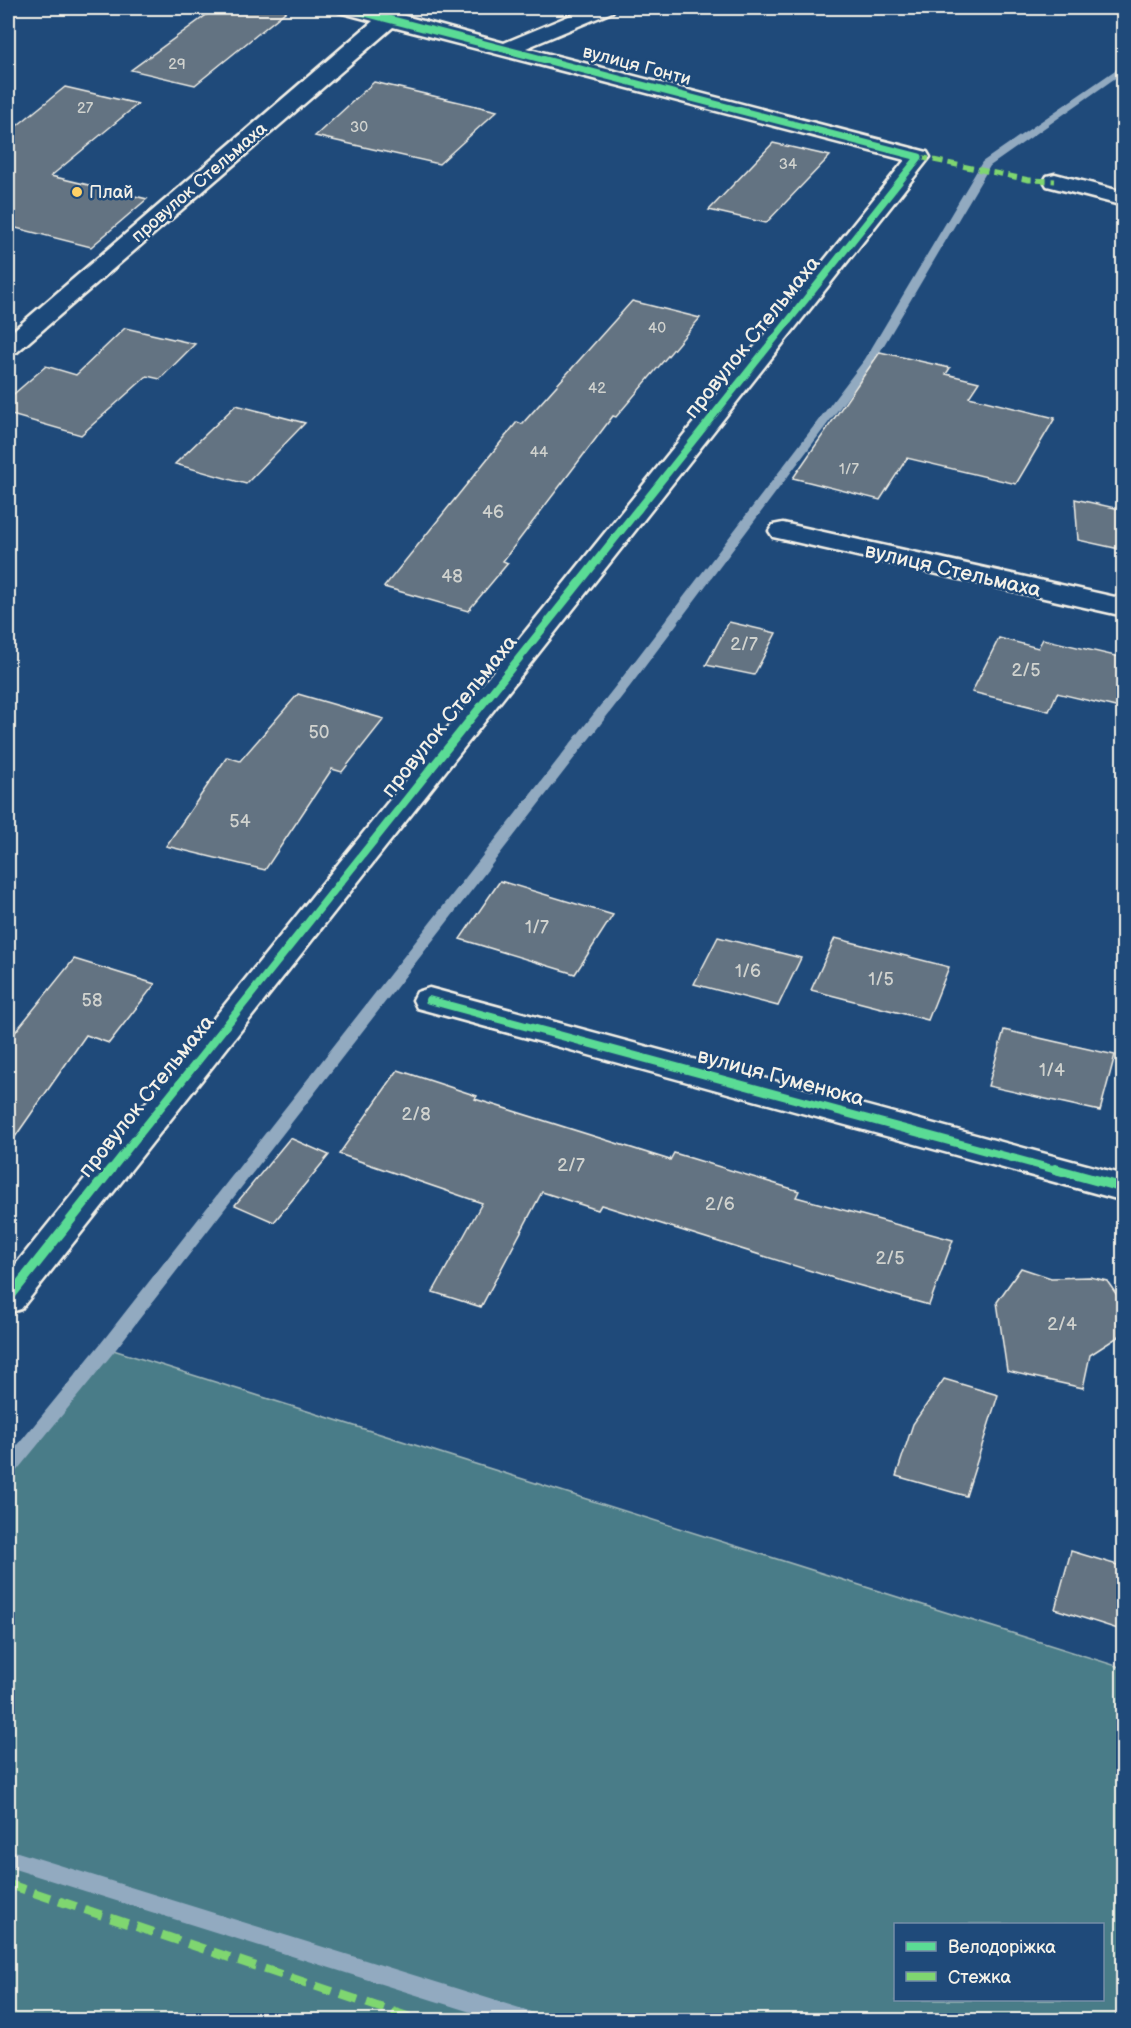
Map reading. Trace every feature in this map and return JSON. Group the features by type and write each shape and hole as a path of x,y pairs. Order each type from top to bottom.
{"street":[{"name":"вулиця Гонти","path":"346,8 509,48 919,157"},
{"path":"509,48 604,8"},
{"name":"провулок Стельмаха","path":"8,346 390,18"},
{"name":"провулок Стельмаха","path":"8,1299 919,157"},
{"path":"1055,181 1124,199"},
{"name":"вулиця Стельмаха","path":"783,531 1124,608"},
{"name":"вулиця Гуменюка","path":"429,1000 1124,1188"}],"green space":[{"path":"107,1348 1123,1668 1123,2020 8,2020 8,1467"}],"building":[{"path":"216,8 290,8 195,85 131,70"},
{"path":"374,82 497,111 439,164 315,136"},
{"path":"65,87 138,104 51,176 147,199 91,247 8,226 8,133"},
{"path":"773,143 830,156 766,223 709,210"},
{"path":"632,301 700,318 616,417 613,416 503,561 508,563 468,611 384,587 517,422 522,424"},
{"path":"125,328 195,344 160,379 147,376 81,435 8,414 8,399 46,366 76,375"},
{"path":"880,352 950,368 946,374 979,382 969,397 1055,418 1016,484 907,458 880,500 793,478"},
{"path":"236,405 305,423 246,484 175,464"},
{"path":"1075,499 1124,510 1124,550 1078,540"},
{"path":"729,622 776,633 754,675 706,665"},
{"path":"999,638 1038,648 1043,639 1124,658 1124,709 1057,693 1049,711 972,692"},
{"path":"298,694 384,719 342,772 332,769 265,870 166,846 227,757 240,761"},
{"path":"500,881 613,915 575,974 460,939"},
{"path":"718,937 801,958 778,1006 694,984"},
{"path":"835,938 949,967 928,1020 811,990"},
{"path":"74,959 155,984 109,1043 86,1035 8,1147 8,1041"},
{"path":"1004,1030 1115,1055 1100,1111 988,1086"},
{"path":"398,1070 477,1096 475,1099 670,1160 674,1153 799,1191 796,1197 953,1240 929,1305 840,1280 601,1205 598,1210 542,1192 481,1307 433,1292 482,1203 339,1154"},
{"path":"290,1138 329,1155 274,1222 235,1205"},
{"path":"1021,1268 1051,1278 1090,1277 1107,1281 1124,1305 1124,1333 1090,1355 1083,1388 1007,1371 997,1302"},
{"path":"944,1379 998,1395 966,1496 896,1476 913,1424"},
{"path":"1071,1551 1124,1567 1124,1631 1055,1609"}],"waterway":[{"path":"8,1469 107,1348 626,682 870,360 986,164 1124,67"},
{"path":"8,1858 526,2020"}],"marked path":[{"path":"919,157 1029,180 1055,181"},
{"path":"8,1884 418,2020"}],"cycle path":[{"path":"8,1299 919,157 346,8"},
{"path":"429,1000 1124,1188"}],"place":[{"name":"Плай","path":"77,192"}]}
